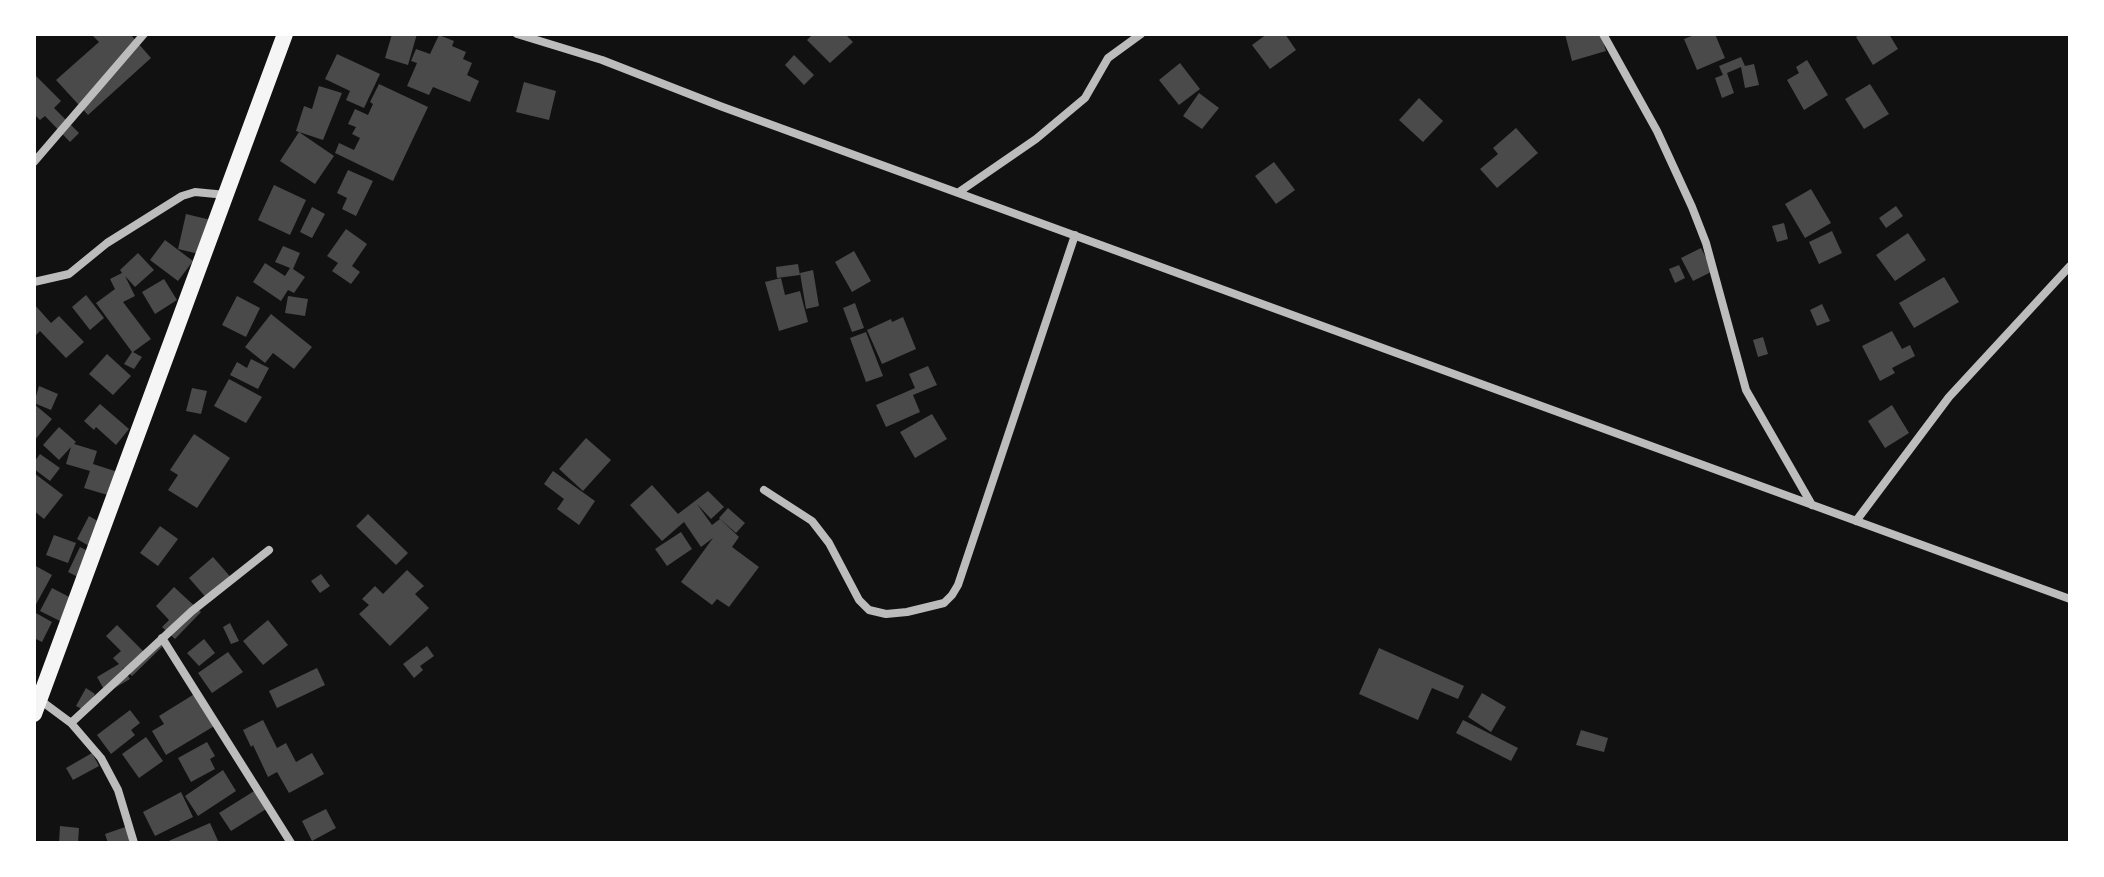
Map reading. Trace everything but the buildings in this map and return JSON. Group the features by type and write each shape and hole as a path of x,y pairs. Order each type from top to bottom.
{"main road":[{"path":"37,706 285,34"}],"street":[{"path":"34,162 144,34"},
{"path":"517,34 602,60 720,106 2070,599"},
{"path":"959,192 1036,139 1085,98 1108,58 1141,34"},
{"path":"1603,34 1657,131 1692,207 1706,243 1746,390 1813,505"},
{"path":"34,282 69,274 107,243 182,196 195,192 226,195"},
{"path":"764,490 812,521 829,543 859,600 869,610 886,614 944,603 958,585 1075,235"},
{"path":"1856,521 1949,397 2070,266"},
{"path":"71,723 162,638 269,550"},
{"path":"162,638 291,843"},
{"path":"37,706 71,723 110,771 134,843"}]}
